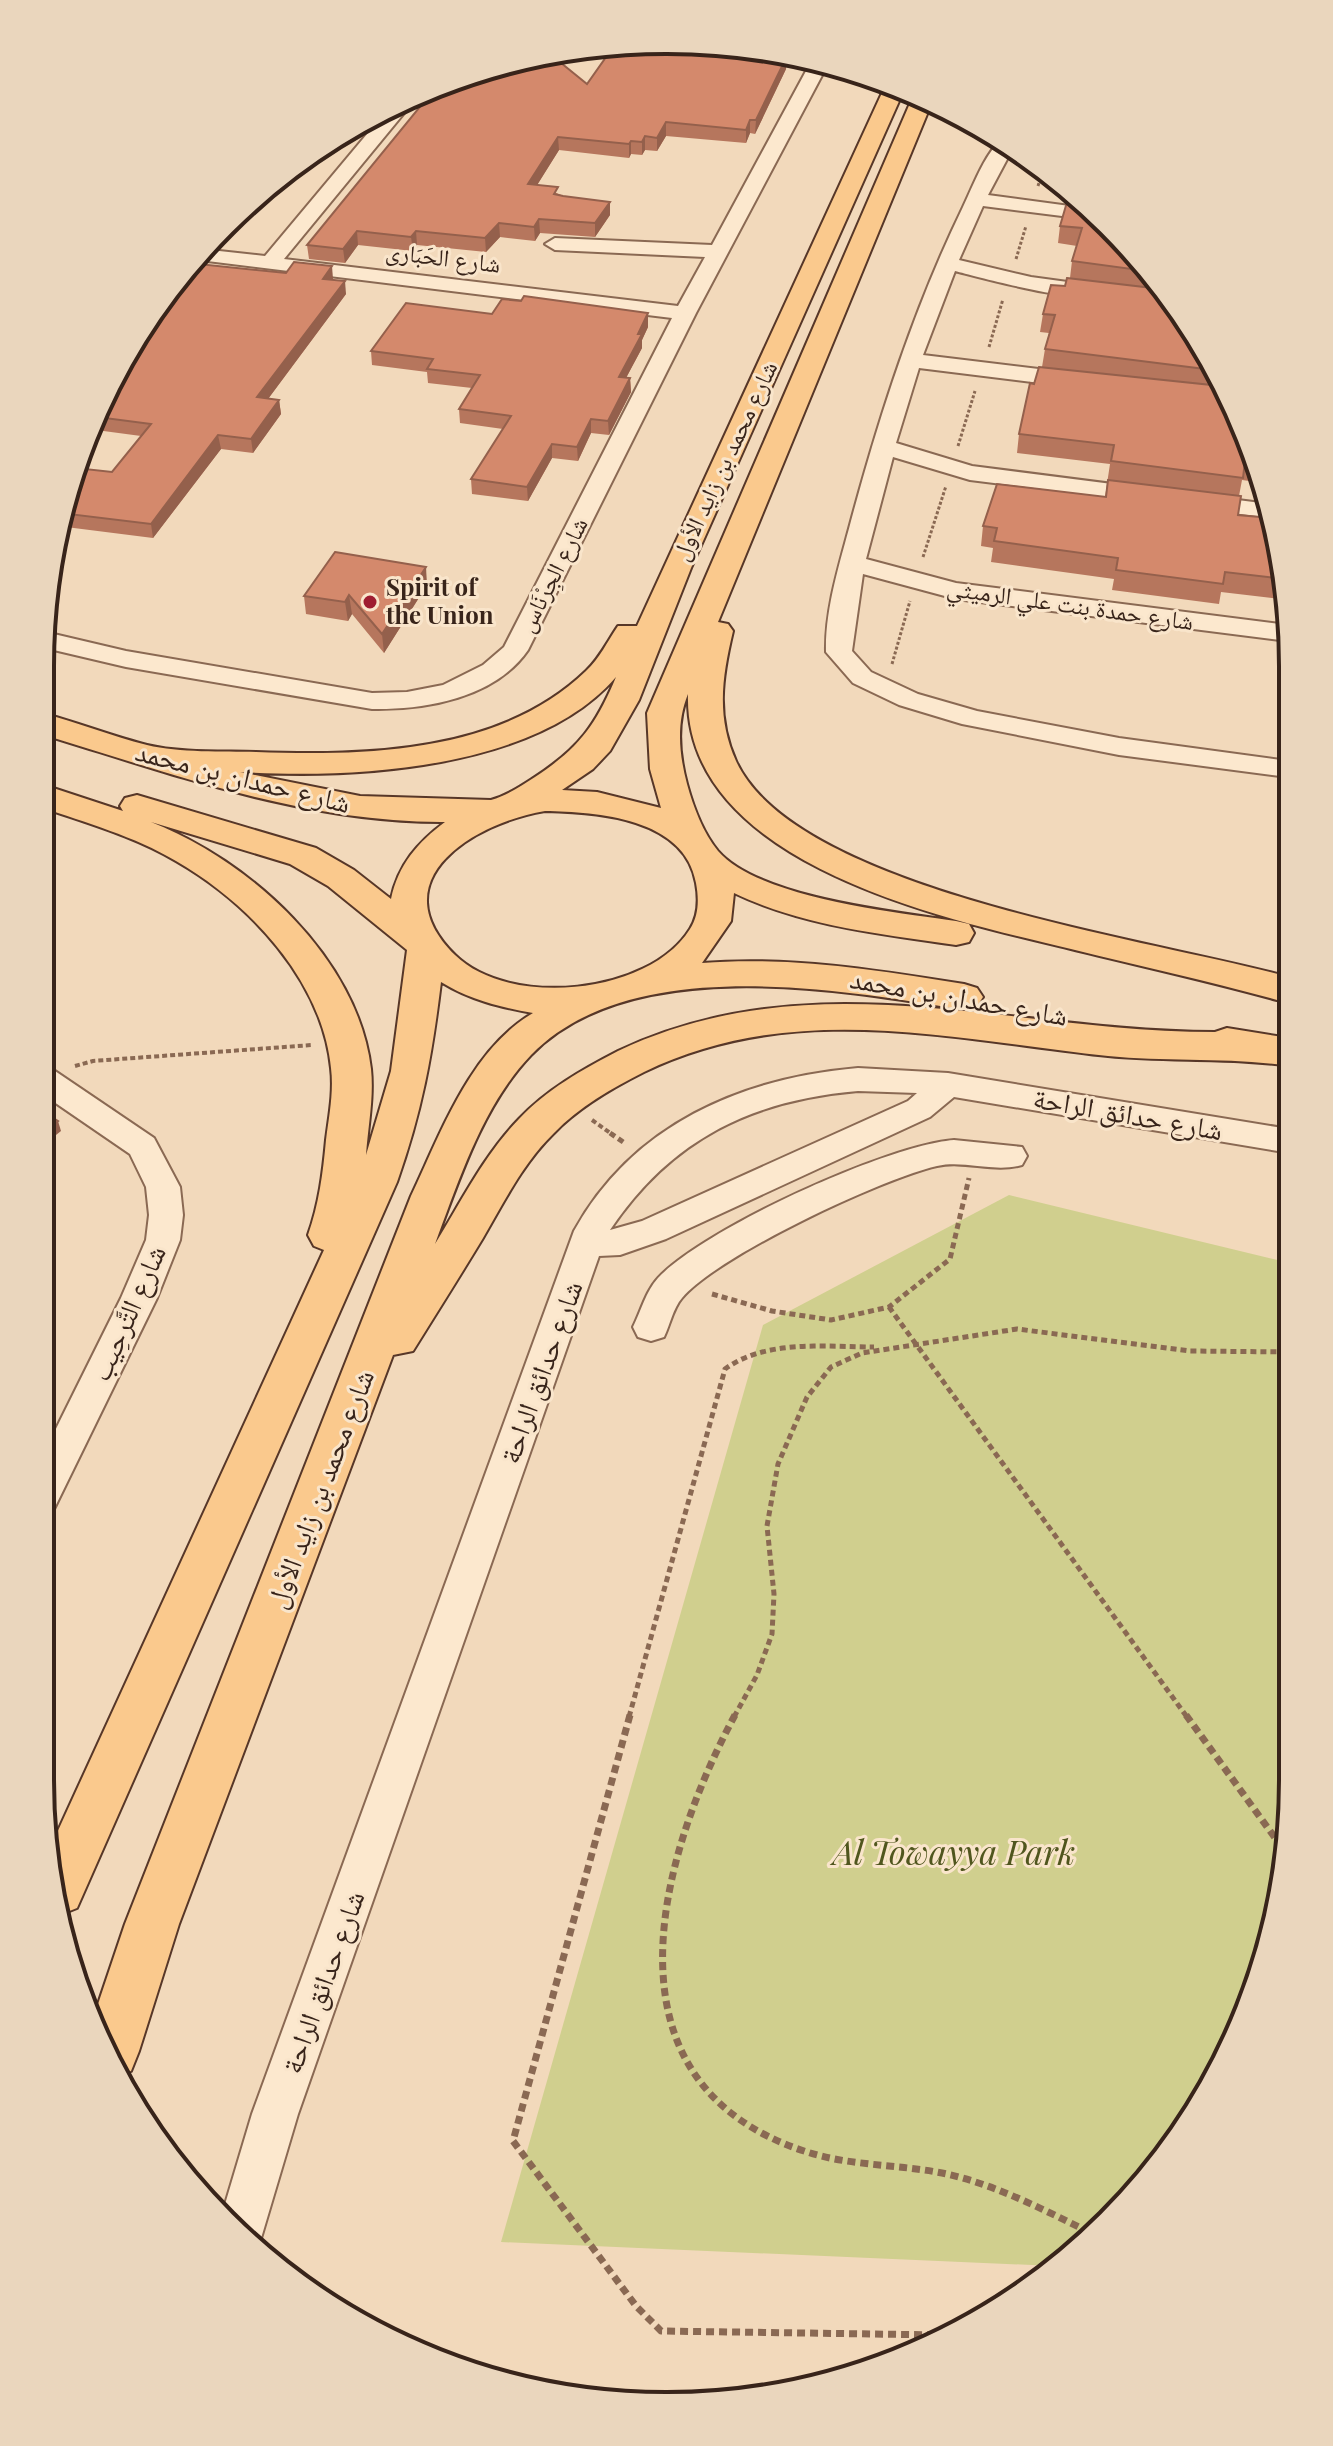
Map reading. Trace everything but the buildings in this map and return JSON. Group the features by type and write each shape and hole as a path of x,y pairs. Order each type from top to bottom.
{"main road":[{"name":"شارع محمد بن زايد الأول","path":"507,807 581,762 598,744 623,700 676,568 890,97"},
{"name":"شارع محمد بن زايد الأول","path":"705,857 672,798 662,742 664,713 918,109"},
{"path":"152,756 312,765 382,763 438,753 511,731 578,696 600,678 617,658 650,593 676,568"},
{"path":"720,575 723,604 708,666 705,717 725,770 764,816 790,837 849,872 913,897 1279,987"},
{"name":"شارع حمدان بن محمد","path":"54,727 272,790 340,804 401,810 507,807"},
{"name":"شارع حمدان بن محمد","path":"54,783 303,856 341,878 423,945"},
{"path":"54,800 138,830 187,852 226,876 265,912 312,964 350,1058 351,1099 345,1183 253,1451"},
{"path":"63,1880 376,1182 398,1123 411,1071 423,945 408,906 416,870 442,839 507,807 582,800 619,805 652,817 680,833 705,857 768,896 812,910 1279,987"},
{"path":"423,945 455,974 495,991 543,1000 623,991 676,966 707,933 715,915 717,897 705,857"},
{"name":"شارع حمدان بن محمد","path":"623,991 681,978 735,972 808,973 1271,1049"},
{"name":"شارع محمد بن زايد الأول","path":"114,2043 152,1924 432,1196 477,1100 503,1062 536,1029 565,1011 623,991"},
{"path":"325,1478 391,1350 500,1172 533,1129 564,1101 626,1063 683,1039 744,1023 811,1015 962,1021 1113,1043 1271,1049"}],"street":[{"name":"شارع الجِرْنَاس","path":"55,642 130,660 365,700 433,696 483,678 515,650 685,313 815,73"},
{"path":"270,263 388,121"},
{"path":"1005,156 976,199 911,360 884,447 854,563 838,649 855,672 885,688 953,714 1003,727 1279,768"},
{"path":"976,199 1079,214"},
{"path":"555,244 718,251"},
{"name":"شارع الحَبَارى","path":"212,256 685,313"},
{"path":"948,263 1009,279 1117,295"},
{"path":"911,360 1105,384"},
{"path":"884,447 951,469 1258,509"},
{"name":"شارع حمدة بنت علي الرميثي","path":"854,563 915,583 978,594 1278,632"},
{"name":"شارع التَّرحِيب","path":"54,1073 142,1146 160,1179 166,1215 163,1240 139,1298 54,1471"},
{"name":"شارع حدائق الراحة","path":"244,2223 281,2099 587,1244 607,1203 683,1134 748,1097 838,1079 875,1078 948,1084 1279,1139"},
{"path":"587,1244 620,1242 669,1224 919,1109 948,1084"},
{"path":"651,1327 669,1289 713,1255 895,1166 939,1153 1010,1156"}],"path":[{"path":"885,688 1039,181"},
{"path":"54,1073 93,1061 345,1043"},
{"path":"564,1101 650,1161"},
{"path":"677,1282 772,1311 831,1320 889,1307 950,1259 963,1216 973,1154"},
{"path":"889,1307 921,1346 1276,1839"},
{"path":"924,2335 661,2331 636,2306 513,2141 725,1369 735,1359 798,1348 921,1346 979,1331 1016,1329 1092,1334 1189,1351 1279,1350"},
{"path":"880,1347 833,1365 808,1390 779,1463 766,1523 775,1608 772,1635 724,1737 691,1820 667,1923 660,1978 663,2005 682,2059 697,2083 728,2113 792,2147 826,2157 909,2166 957,2176 1014,2194 1083,2229"}],"green space":[{"name":"Al Towayya Park","path":"1009,1195 1279,1260 1278,1820 1274,1859 1258,1938 1216,2050 1176,2120 1100,2213 1039,2265 501,2242 763,1325"}],"place":[{"name":"Spirit of the Union","path":"370,602"}]}
